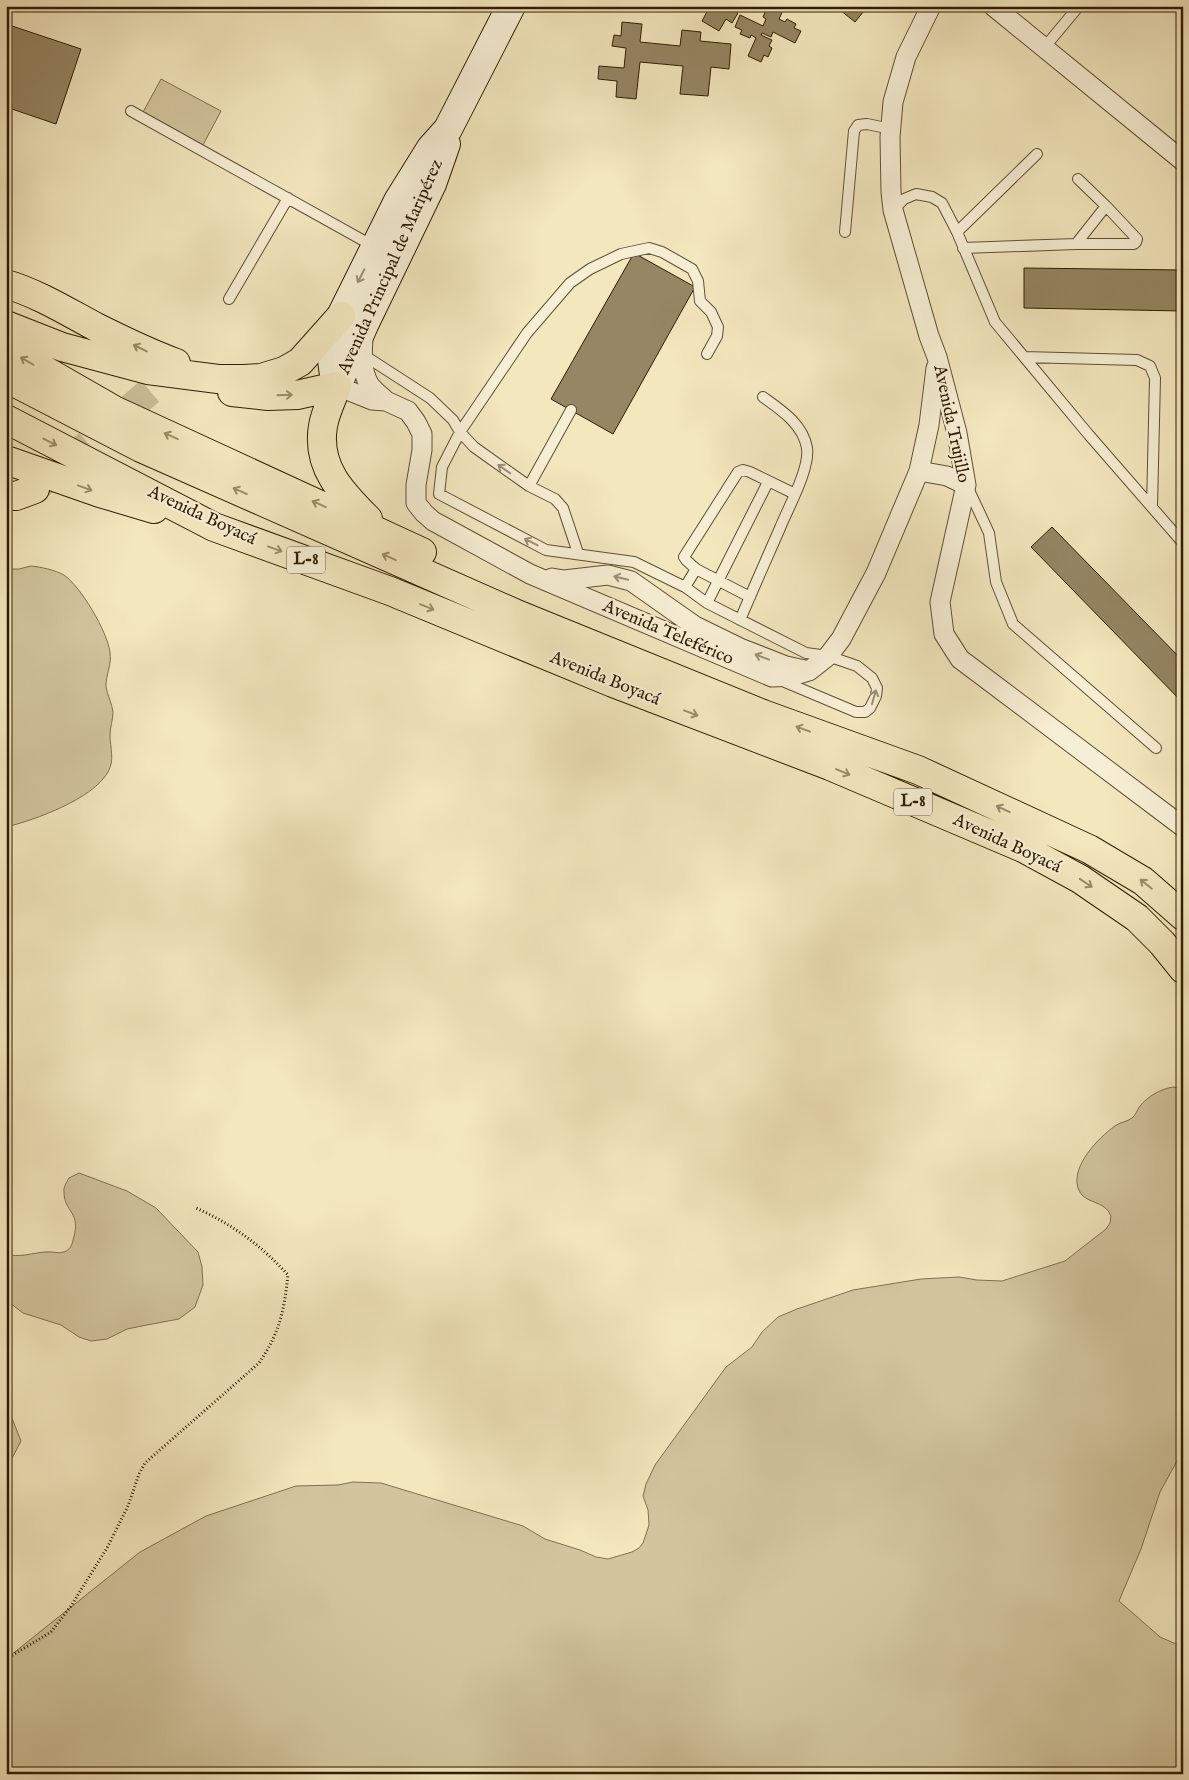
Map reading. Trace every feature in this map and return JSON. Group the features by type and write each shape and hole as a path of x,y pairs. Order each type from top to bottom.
{"highway":[{"path":"6,284 45,298 97,327 153,354 218,379"},
{"path":"6,325 62,347 148,370 218,379 261,378 284,371 300,362 352,320"},
{"path":"6,348 114,410 600,634 675,680"},
{"name":"Avenida Boyacá","path":"6,378 141,448 518,615 675,680 918,770 1089,849 1143,881 1183,916"},
{"path":"150,391 165,386 268,396 296,395 337,386"},
{"path":"337,386 322,427 325,458 330,477 342,494 379,531"},
{"name":"Avenida Boyacá","path":"6,419 214,527 390,591 613,684 830,766 1023,848 1080,879 1137,918 1162,943 1183,969"},
{"path":"6,460 100,493 214,527"},
{"path":"6,495 16,496 35,489"}],"street":[{"name":"Avenida Principal de Maripérez","path":"337,386 332,369 331,354 334,334 352,320 408,207 431,148 448,129 511,6"},
{"name":"Avenida Trujillo","path":"931,6 906,58 893,102 891,129 893,210 929,336 937,357 957,433 966,485 940,602 944,634 960,659 1183,827"},
{"path":"993,6 1183,161"},
{"name":"Avenida Principal de Maripérez","path":"352,320 376,247 408,207"},
{"name":"Avenida Teleférico","path":"352,320 362,354 364,372 370,385 386,401"},
{"name":"Avenida Teleférico","path":"337,386 372,400 386,401 408,411 416,422 422,434 422,450 416,485 416,503 432,521 530,574 772,677 792,676 808,671 828,656 841,639 876,574 919,471 929,425 937,357"},
{"path":"919,471 947,476 966,485"},
{"name":"Avenida Teleférico","path":"530,574 564,580 608,576 631,581 695,626 740,648 786,666 808,671"}],"lane":[{"path":"1044,48 1079,6"},
{"path":"131,111 376,247"},
{"path":"845,232 854,131 858,125 867,124 891,129"},
{"path":"957,232 1037,154"},
{"path":"963,248 1134,244 1137,238 1078,179"},
{"path":"893,210 904,199 916,194 932,196 942,203 957,232 995,322 1089,435 1183,543"},
{"path":"229,299 288,198"},
{"path":"1076,244 1106,206"},
{"path":"707,354 717,336 718,327 710,312 700,301 698,281 692,269 662,252 648,248 621,254 590,269 570,283 527,333 460,432 442,466 439,494 546,550 634,562 685,587 707,603 806,653 828,656 857,666 872,678 877,688 876,696 874,703 865,712 856,712 772,677"},
{"path":"362,354 430,398 453,420 460,432 474,447 529,486 555,499 563,508 578,553"},
{"path":"1024,357 1137,360 1150,366 1155,378 1152,507"},
{"path":"740,620 795,494 807,456 800,428 763,397"},
{"path":"529,486 571,410"},
{"path":"750,597 696,569 684,557 738,472 743,470 750,472 795,494"},
{"path":"707,603 768,482"},
{"path":"966,485 989,534 996,582 1013,624 1156,748"},
{"path":"685,587 696,569"}],"path":[{"path":"6,1659 51,1632 71,1606 107,1548 128,1506 144,1463 259,1363 272,1344 284,1308 288,1275 271,1256 238,1230 213,1215 196,1208"}],"shaded area":[{"path":"161,79 221,111 203,145 142,114"},
{"path":"31,566 64,575 71,581 92,610 104,633 110,652 110,665 106,686 113,712 110,735 112,758 108,772 90,791 47,814 6,827 6,569 19,569"},
{"path":"1173,1087 1183,1089 1183,1450 1160,1492 1141,1549 1119,1601 1160,1637 1183,1647 1183,1774 6,1774 6,1659 140,1552 206,1516 296,1486 338,1485 353,1482 381,1483 523,1526 545,1539 596,1557 608,1559 639,1548 643,1543 649,1525 648,1510 643,1496 646,1484 655,1465 726,1367 752,1347 762,1332 778,1317 853,1290 921,1279 959,1277 1002,1281 1065,1261 1106,1229 1110,1223 1111,1216 1108,1211 1084,1197 1078,1188 1078,1171 1082,1162 1094,1145 1108,1131 1133,1117 1140,1106 1151,1096 1159,1091"},
{"path":"79,1173 127,1191 156,1208 198,1252 202,1267 203,1285 195,1307 179,1319 127,1329 107,1339 91,1341 79,1337 61,1325 23,1313 6,1300 6,1254 62,1253 73,1242 75,1223 65,1199 64,1190 69,1178"},
{"path":"6,1403 21,1441 6,1473"}],"building":[{"path":"710,6 727,6 738,13 732,23 726,19 719,31 702,21"},
{"path":"764,6 785,6 779,19 785,22 787,19 796,24 794,28 801,31 795,43 773,32 771,37 762,33 761,35 772,40 769,46 772,48 768,57 764,55 761,62 748,56 756,38 751,35 750,38 740,34 742,30 735,27 740,15 763,26 766,19 763,17 766,10 763,9"},
{"path":"835,6 868,6 855,22"},
{"path":"622,22 642,24 640,42 680,46 682,30 701,32 700,41 731,44 729,69 711,67 708,96 680,94 683,66 640,62 636,99 616,97 617,81 598,79 599,66 624,68 626,48 612,46 614,35 621,36"},
{"path":"6,24 81,49 56,124 6,107"},
{"path":"634,253 695,287 613,434 551,399"},
{"path":"1024,268 1183,270 1183,311 1024,308"},
{"path":"1052,527 1183,661 1183,703 1031,547"}],"tunnel":[{"path":"35,489 150,391"}]}
